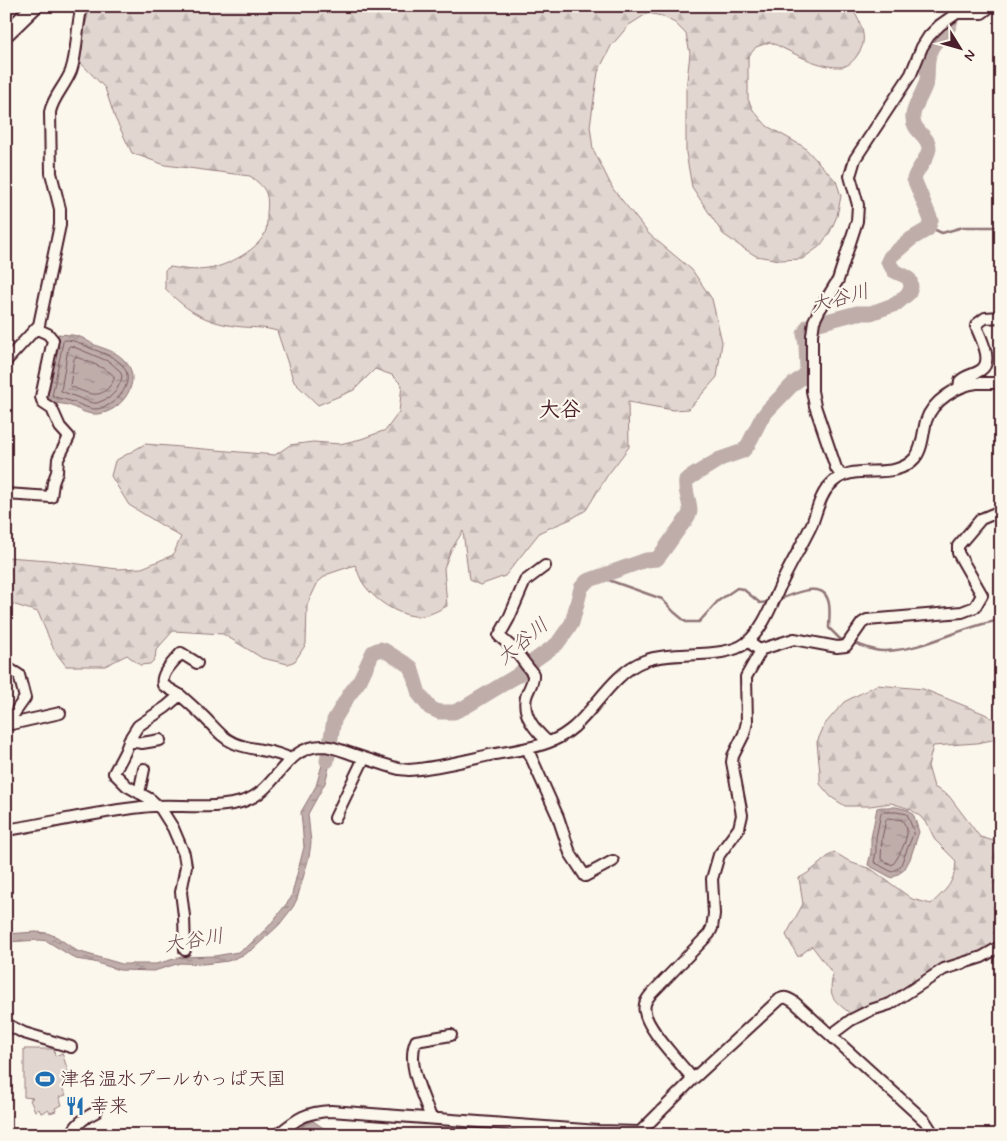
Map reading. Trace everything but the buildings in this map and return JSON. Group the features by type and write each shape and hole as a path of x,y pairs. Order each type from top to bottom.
{"main road":[{"path":"6,34 35,6"}],"street":[{"path":"6,361 37,329 40,321 61,220 52,173 50,112 51,105 71,71 78,20 82,6"},
{"path":"841,475 836,468 815,406 812,391 812,335 818,311 838,280 857,221 858,205 850,176 855,159 911,74 922,47 929,36 961,9 982,13 991,6"},
{"path":"959,388 960,380 981,370 985,366 986,352 976,326 977,324 985,318 1001,317"},
{"path":"6,494 51,497 58,460 69,437 60,427 52,409 43,403 41,397 53,340 48,334 37,329"},
{"path":"6,830 134,808 226,804 244,801 256,796 265,789 290,759 303,750 323,746 399,769 409,770 527,748 560,737 574,727 628,669 643,661 674,655 724,651 739,647 748,641 760,626 773,602 812,525 828,487 841,475 853,471 871,473 901,468 909,463 919,452 927,418 930,411 937,404 959,388 977,383 1001,383"},
{"path":"759,650 794,639 837,647 846,646 862,623 867,620 962,612 975,607 982,595 958,553 958,546 981,519 993,514 1001,516"},
{"path":"545,566 525,581 500,636 533,674 533,679 526,695 526,705 530,722 534,729 548,742"},
{"path":"748,641 759,650"},
{"path":"693,1079 652,1027 646,1016 645,1005 651,994 712,928 714,914 712,879 719,855 739,828 742,815 732,762 747,722 746,677 758,657 759,650"},
{"path":"197,663 181,653 162,678 164,685 180,694 206,719 214,730 234,743 283,755 290,759"},
{"path":"6,667 18,675 25,698 9,724"},
{"path":"180,694 166,707 138,726 114,773 127,786 158,807 173,828 184,854 186,866 181,892 185,950"},
{"path":"9,724 60,713"},
{"path":"129,741 142,743 160,740"},
{"path":"527,748 558,817 570,853 585,876 613,861"},
{"path":"335,818 364,758"},
{"path":"140,793 144,769"},
{"path":"831,1036 851,1020 890,1004 944,969 982,957 1001,946"},
{"path":"277,1135 303,1116 320,1112 363,1112 596,1133 638,1133 746,1029 783,997 794,1002 925,1121 934,1135"},
{"path":"6,1024 24,1033 71,1047"},
{"path":"431,1118 414,1065 414,1048 416,1041 451,1035"},
{"path":"71,1135 74,1128 82,1120 96,1112"}],"green space":[{"path":"90,6 121,6 122,8 135,6 850,6 863,32 863,44 859,52 846,66 839,67 821,64 803,58 770,42 756,47 748,57 748,99 753,110 767,126 804,147 836,181 841,196 837,216 830,232 820,246 802,259 780,260 756,256 723,234 692,187 686,153 686,90 690,53 686,34 675,23 662,16 648,13 629,25 611,46 598,72 590,126 593,149 613,189 649,234 692,270 712,299 722,342 717,377 689,409 673,410 628,402 629,447 607,476 586,510 571,519 540,532 505,576 480,585 469,580 463,531 451,550 444,568 447,606 431,614 422,616 407,615 387,606 365,586 355,565 328,574 318,582 307,605 306,644 295,661 288,664 262,658 223,634 173,631 156,650 155,659 150,664 140,665 127,655 105,666 66,666 54,650 38,612 6,602 6,557 49,560 117,569 142,568 173,555 181,537 129,505 111,476 115,461 145,444 275,455 290,445 313,442 340,444 361,439 386,430 399,412 402,385 392,375 375,369 354,390 318,405 294,382 277,331 209,320 191,311 165,288 165,270 170,267 198,270 216,267 242,256 258,244 266,230 268,207 266,192 250,176 165,165 132,153 115,118 105,88 77,59"},
{"path":"877,685 923,689 985,714 1001,724 1001,731 997,739 977,743 933,746 928,766 934,787 949,796 980,837 1001,843 1001,944 887,1002 852,1015 836,1002 831,989 833,974 812,946 798,957 786,935 803,904 799,878 834,852 852,863 871,869 912,899 931,904 952,881 956,861 935,840 929,827 921,817 910,809 891,803 870,806 845,806 831,797 820,784 817,742 825,724 844,702"},
{"name":"津名温水プールかっぱ天国","path":"24,1049 54,1049 55,1056 62,1053 68,1071 65,1073 69,1085 62,1088 66,1095 59,1097 62,1105 55,1108 56,1111 50,1113 48,1110 41,1113 39,1109 35,1111 30,1100 33,1098 24,1097"}],"water":[{"path":"58,334 81,337 113,352 124,360 130,368 132,377 131,386 122,402 106,412 93,414 46,400 59,338"},
{"name":"大谷川","path":"326,751 333,752 325,783 308,814 311,843 297,899 279,925 253,949 243,955 228,961 203,964 180,963 154,971 119,970 94,962 76,959 47,941 6,942 6,934 47,933 57,937 77,951 122,964 156,964 181,957 215,956 238,952 247,947 269,926 291,898 304,847 301,812 316,786"},
{"path":"896,807 909,810 914,816 919,832 910,859 904,870 892,878 868,865 877,808"},
{"path":"313,1121 330,1135 297,1135 302,1126"}],"waterway":[{"name":"大谷川","path":"327,761 334,720 360,680 373,652 380,649 384,650 411,667 419,694 430,708 439,712 454,712 465,707 518,675 557,644 572,623 581,588 587,581 646,560 657,559 690,513 686,480 720,459 743,451 768,410 793,384 805,375 807,370 804,334 808,326 857,313 871,313 896,304 909,293 911,287 910,280 894,271 888,261 890,257 911,239 928,229 931,220 914,179 927,156 929,148 926,140 915,125 913,115 926,84 929,53 948,28 955,6"},
{"path":"929,227 942,233 963,227 1001,227"},
{"path":"600,577 662,599 686,622 699,622 718,601 737,588 743,589 760,603 770,602"},
{"path":"777,600 805,591 813,590 825,594 830,610 829,628 840,639 846,641"},
{"path":"851,642 876,650 900,650 915,647 972,627 1001,620"}],"place":[{"name":"津名温水プールかっぱ天国","path":"45,1079"},
{"name":"幸来","path":"75,1106"}],"district":[{"name":"大谷","path":"560,410"}]}
